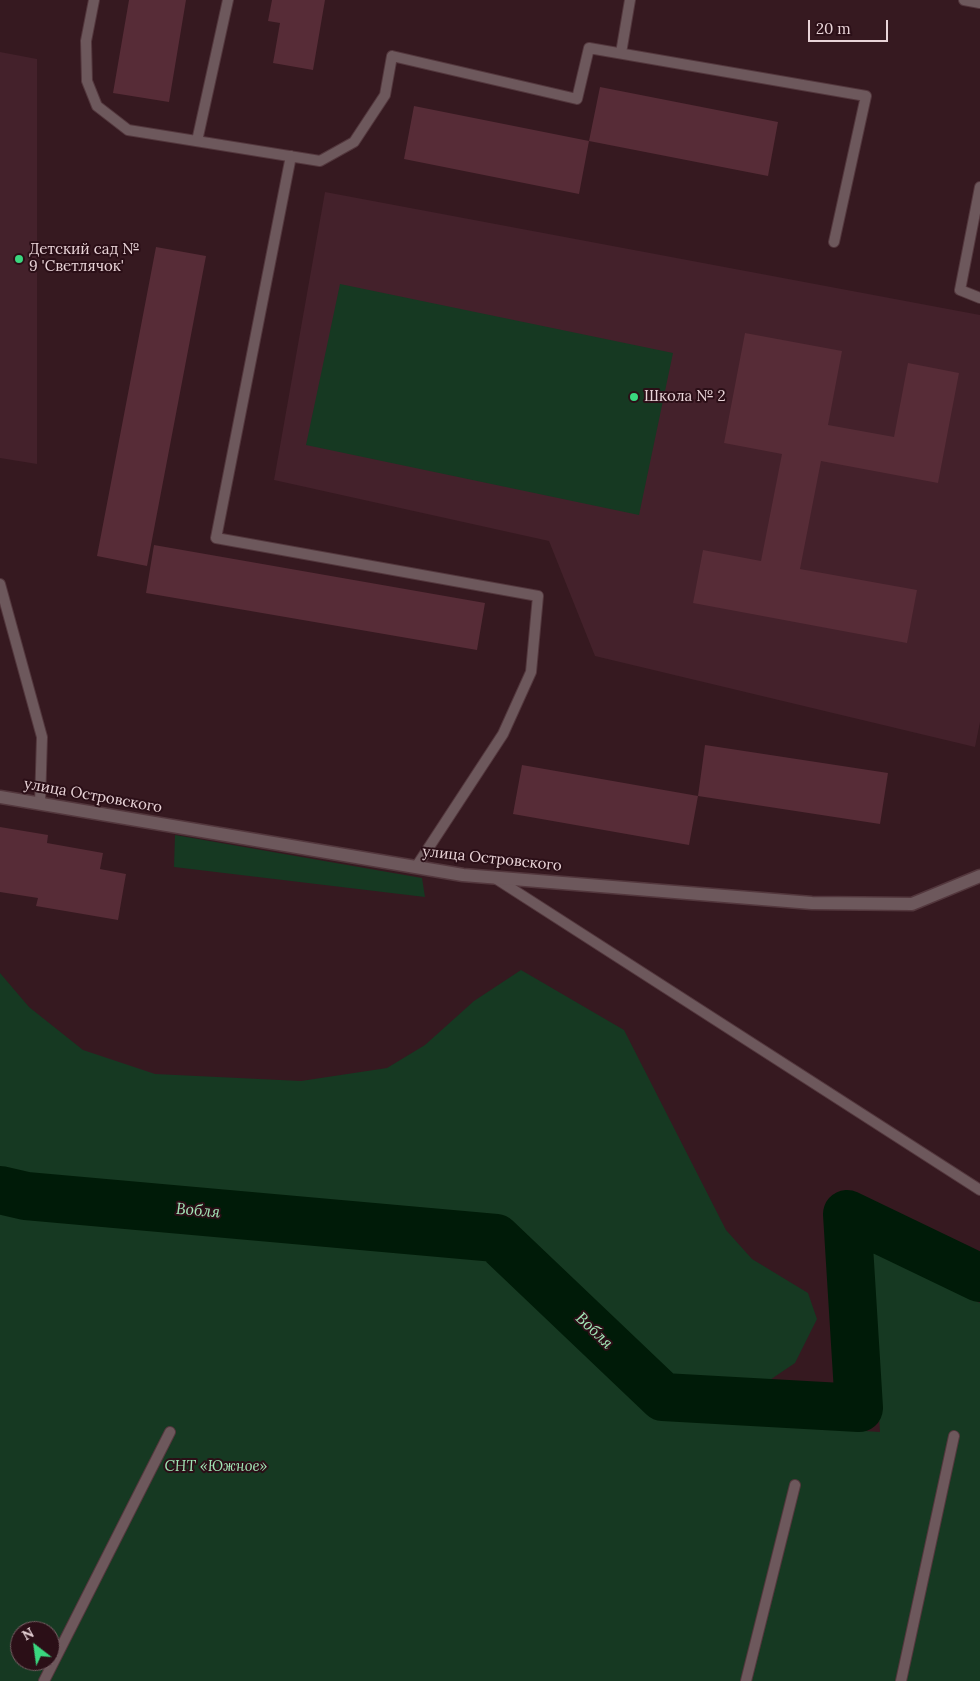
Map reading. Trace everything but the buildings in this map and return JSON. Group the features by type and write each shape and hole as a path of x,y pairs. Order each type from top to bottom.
{"street":[{"name":"улица Островского","path":"0,797 463,875 812,904 912,904 980,876"}],"lane":[{"path":"94,0 86,41 87,80 97,106 128,130 320,161 354,142 385,95 392,56 577,99 589,48 866,96 834,242"},
{"path":"197,141 228,0"},
{"path":"621,53 630,0"},
{"path":"964,0 980,3"},
{"path":"291,156 216,538 538,596 531,672 503,734 416,867"},
{"path":"980,187 960,290 980,298"},
{"path":"0,584 42,737 40,804"},
{"path":"494,878 980,1190"},
{"path":"44,1681 170,1432"},
{"path":"902,1681 954,1436"},
{"path":"746,1681 795,1486"}],"shaded area":[{"name":"Детский сад № 9 'Светлячок'","path":"0,52 37,59 37,464 0,458"},
{"name":"Школа № 2","path":"325,192 980,315 980,722 975,747 595,656 549,541 274,480"}],"green space":[{"path":"340,284 673,353 639,515 306,445"},
{"path":"175,835 422,878 425,897 174,867"},
{"name":"СНТ «Южное»","path":"521,970 624,1030 726,1230 752,1259 808,1293 817,1319 795,1363 709,1421 880,1432 868,1250 980,1303 980,1681 0,1681 0,973 29,1007 83,1050 155,1074 301,1081 387,1068 425,1045 474,1001"}],"waterway":[{"name":"Вобля","path":"0,1190 26,1196 496,1238 663,1397 859,1408 847,1214 980,1278"}],"place":[{"name":"Детский сад № 9 'Светлячок'","path":"19,259"},
{"name":"Школа № 2","path":"634,397"}]}
